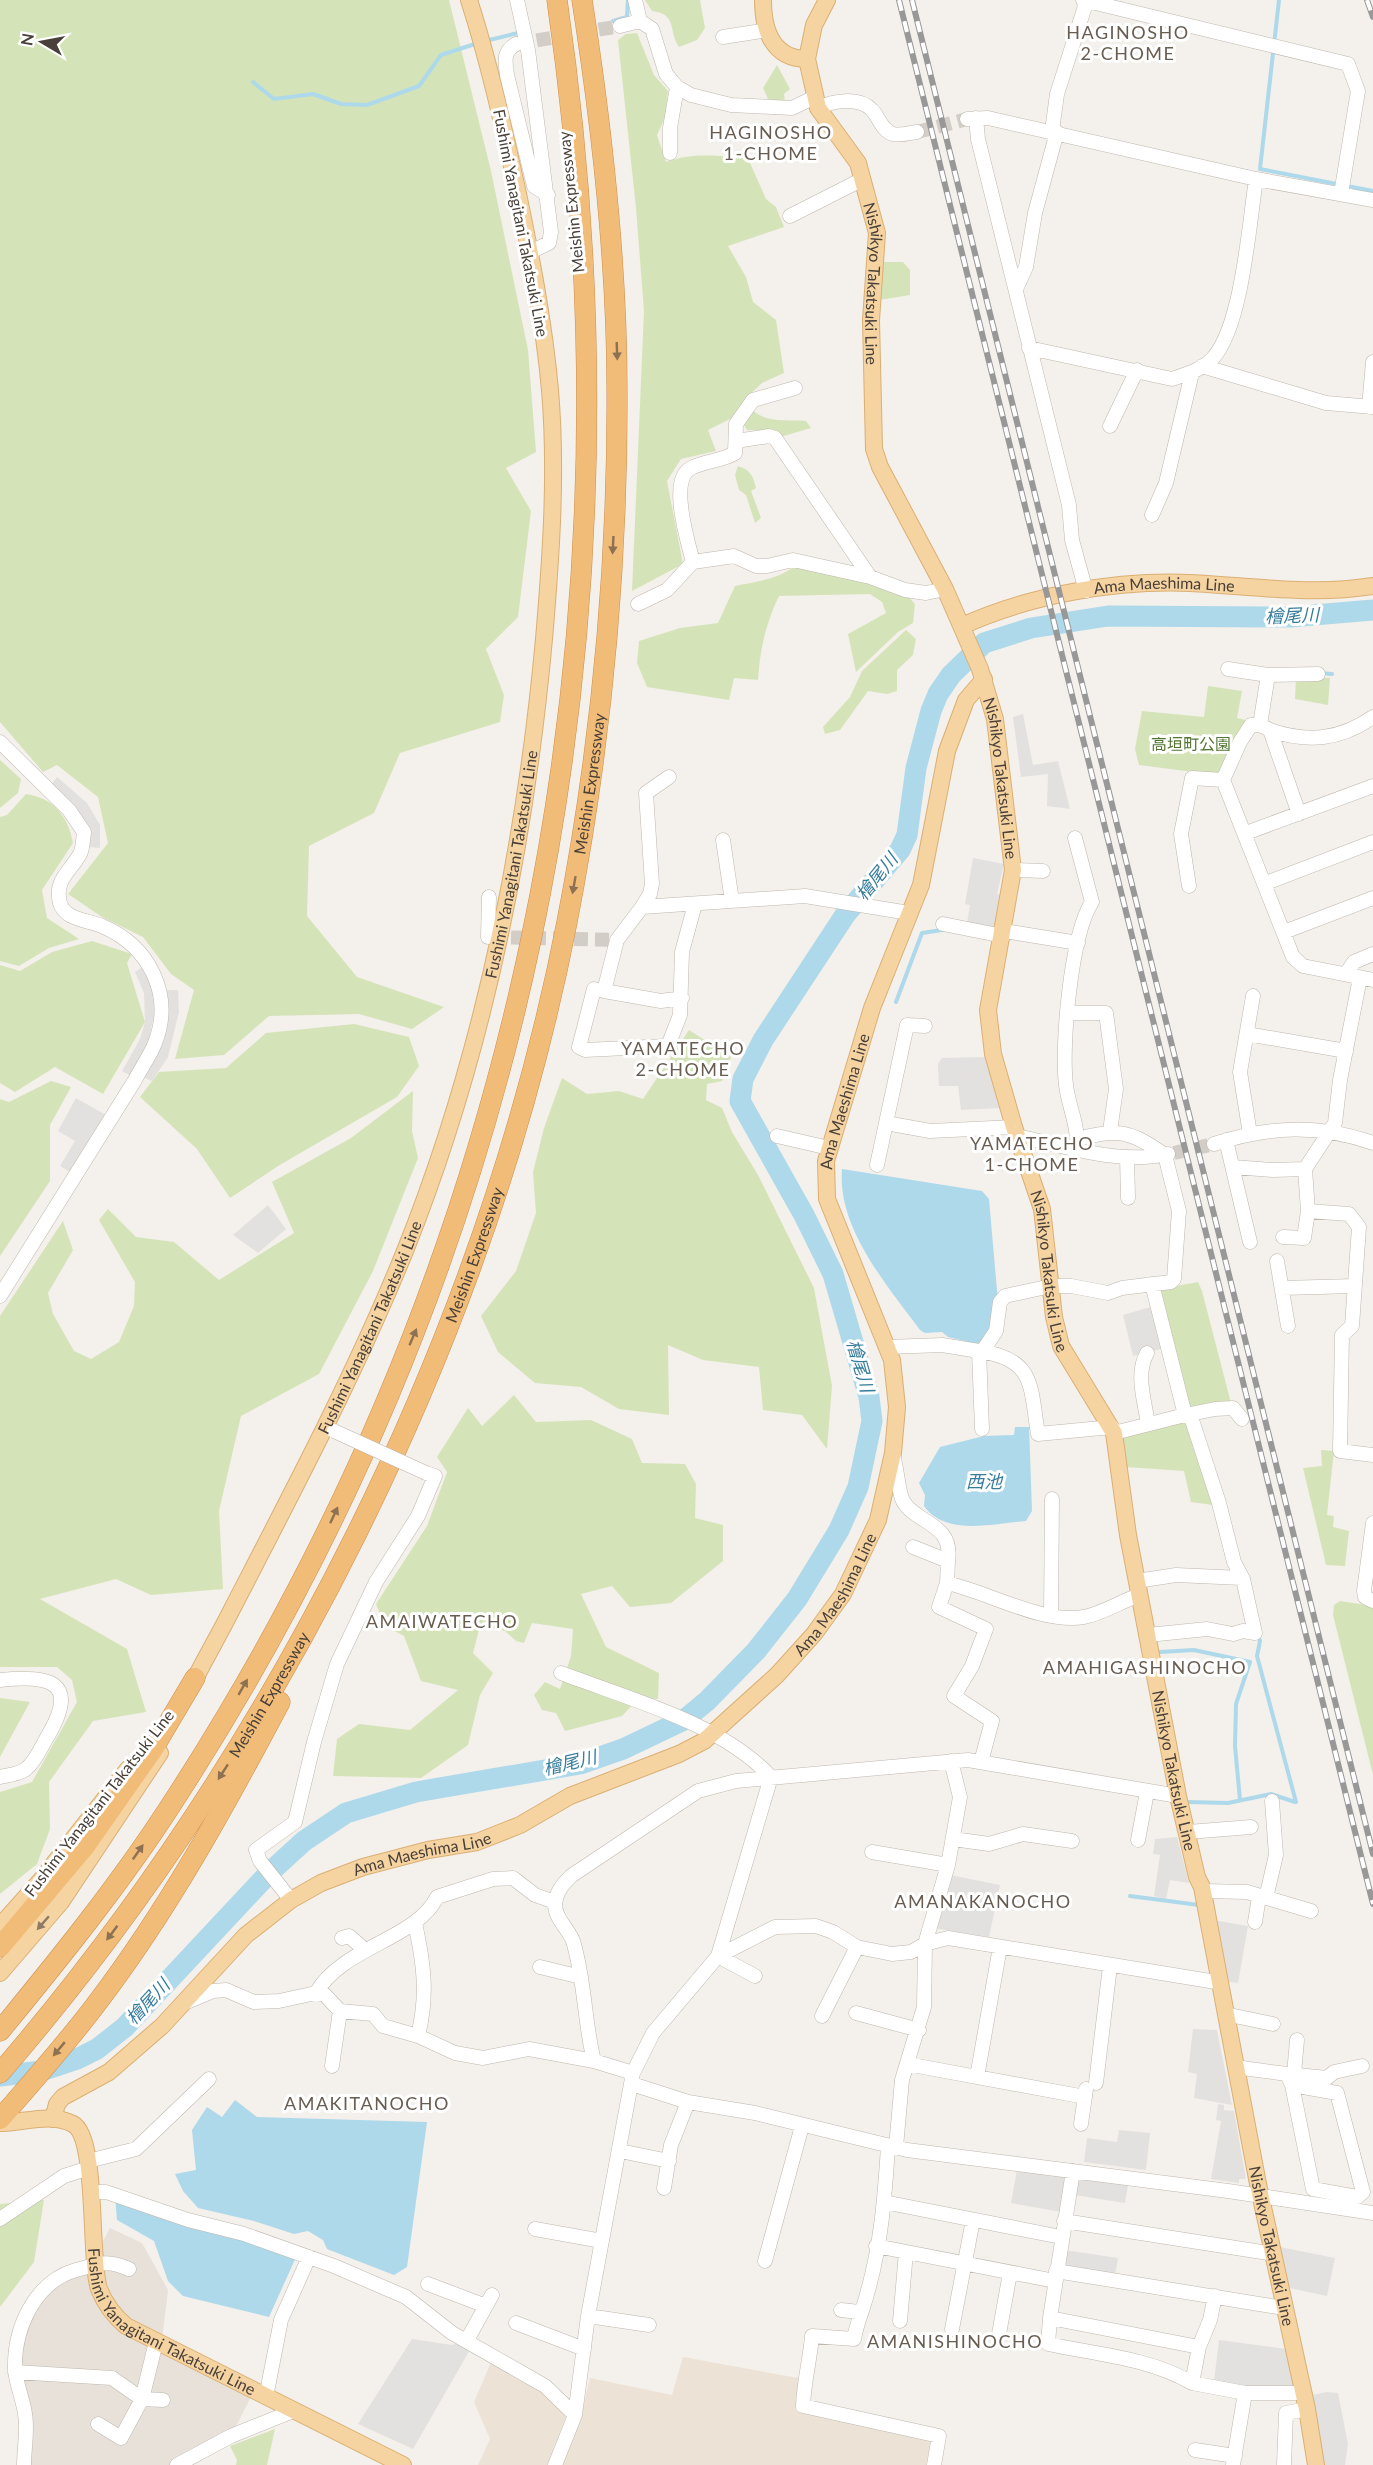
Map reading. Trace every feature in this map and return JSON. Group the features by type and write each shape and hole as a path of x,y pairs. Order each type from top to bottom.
{"highway":[{"name":"Meishin Expressway","path":"543,0 556,72 573,208 586,406"},
{"name":"Meishin Expressway","path":"0,2031 56,1963 169,1808 222,1724 321,1542 374,1430 419,1322 462,1203 498,1085 551,843 568,728 579,617 585,508 586,406 581,207 557,0"},
{"name":"Meishin Expressway","path":"582,0 603,153 616,320"},
{"name":"Meishin Expressway","path":"0,2073 137,1899 239,1748 287,1666 376,1492 423,1387 490,1209 520,1112 567,925 588,795 607,640 617,459 616,320 612,160 592,0"},
{"path":"0,2121 97,2004 173,1893 252,1756 346,1576 428,1401 468,1301 529,1113 555,1013 567,925"},
{"path":"0,1947 92,1837 153,1749 195,1678"},
{"path":"0,2013 117,1881"}],"main road":[{"name":"Fushimi Yanagitani Takatsuki Line","path":"0,1973 61,1902 155,1763 195,1678 329,1429 404,1252 454,1112 491,972 519,831 539,688 551,539 553,464 550,393 530,252 488,63 469,0"},
{"path":"763,0 768,30 775,46 782,54 794,59 807,59"},
{"name":"Nishikyo Takatsuki Line","path":"827,0 814,25 807,59 817,102 852,154 863,179 877,233 871,320 874,448 880,467 945,589 964,630 982,674 995,719 1013,870 1004,934 988,1010 993,1054 1015,1132 1042,1209 1054,1317 1061,1346 1113,1430 1128,1535 1178,1796 1197,1877 1203,1891 1235,2067 1305,2401 1316,2465"},
{"name":"Ama Maeshima Line","path":"964,630 980,618 1047,598 1086,591 1188,583 1282,591 1342,590 1373,586"},
{"name":"Ama Maeshima Line","path":"53,2119 57,2104 63,2097 109,2072 184,2003 246,1935 287,1895 363,1867 407,1854 477,1842 520,1825 570,1796 679,1754 777,1675 814,1634 843,1594 878,1520 893,1453 897,1407 892,1360 827,1199 825,1173 829,1148 872,1008 927,865 947,751 966,700 982,674"},
{"name":"Fushimi Yanagitani Takatsuki Line","path":"0,1926 84,1825 195,1678"},
{"name":"Fushimi Yanagitani Takatsuki Line","path":"53,2119 75,2125 85,2143 91,2192 94,2265 100,2290 114,2316 126,2326 156,2342 403,2465"},
{"path":"0,2121 53,2119"}],"street":[{"path":"517,0 528,50 551,232 549,243 530,252"},
{"path":"635,0 640,21 652,29 662,65 676,87 691,95 731,105 798,108 817,102 843,101 862,104 872,110 886,130 900,134 917,132"},
{"path":"1016,289 1026,267 1035,213 1055,132 1056,94 1085,0 1348,64 1358,91 1341,194"},
{"path":"620,27 640,21"},
{"path":"723,37 768,30"},
{"path":"516,44 509,49 504,58 507,75 534,186 548,195"},
{"path":"670,153 670,128 676,87"},
{"path":"1086,591 1072,540 1069,505 972,118 988,118 1055,132 1257,180 1373,200"},
{"path":"790,216 863,179"},
{"path":"1029,348 1172,379 1197,369 1213,358 1231,324 1257,180"},
{"path":"1197,369 1326,403 1371,407 1373,362"},
{"path":"1152,515 1166,483 1197,369"},
{"path":"1110,426 1137,370"},
{"path":"693,562 682,520 681,480 687,470 732,455 736,441 736,424 753,400 795,388"},
{"path":"736,441 769,436 775,438 870,578"},
{"path":"638,604 667,591 693,562 735,556 756,566 793,560 870,578 894,588 926,593 945,589"},
{"path":"1228,669 1268,675 1318,674"},
{"path":"1268,675 1265,728 1299,814"},
{"path":"1360,978 1299,965 1223,780 1240,742 1251,725 1317,739 1334,737 1373,717"},
{"path":"0,742 69,810 84,832 81,853 67,870 58,889 61,906 74,918 101,926 129,939 149,963 159,987 160,1016 155,1042 135,1080 0,1296"},
{"path":"604,991 617,940 650,894 652,884 646,794 669,777"},
{"path":"1189,886 1192,866 1181,834 1191,808 1192,778 1223,780"},
{"path":"1246,833 1373,786"},
{"path":"1075,838 1092,902 1083,920 1067,1013 1064,1067 1077,1143"},
{"path":"723,840 732,901"},
{"path":"1266,883 1373,842"},
{"path":"1013,870 1043,871"},
{"path":"642,907 805,896 909,913"},
{"path":"488,937 489,897"},
{"path":"1284,932 1373,898"},
{"path":"682,998 661,1001 594,989 579,1047 585,1050 668,1046 680,1015 682,998 682,952 695,904"},
{"path":"943,924 1078,943"},
{"path":"1283,1237 1304,1238 1308,1211 1305,1169 1335,1123 1360,978 1354,962 1373,954"},
{"path":"1247,1004 1246,1034 1240,1072 1251,1134"},
{"path":"1067,1013 1106,1013 1116,1089 1110,1131"},
{"path":"877,1165 907,1025 925,1026"},
{"path":"1246,1034 1346,1051"},
{"path":"886,1123 930,1131 1015,1132 1077,1143 1127,1157 1170,1154"},
{"path":"1250,1242 1233,1167 1220,1142 1251,1134 1294,1128 1328,1131 1373,1143"},
{"path":"1077,1143 1110,1131 1129,1135 1170,1154"},
{"path":"777,1136 829,1148"},
{"path":"982,1429 975,1405 980,1351 996,1332 1002,1299 1010,1294 1051,1286 1071,1286 1108,1293 1122,1288 1171,1282 1176,1268 1179,1211 1170,1154"},
{"path":"1127,1157 1128,1198"},
{"path":"1233,1167 1273,1170 1305,1169"},
{"path":"1308,1211 1350,1214 1359,1227 1352,1326 1342,1335 1340,1451 1373,1455"},
{"path":"1276,1262 1288,1326"},
{"path":"1148,1635 1207,1629 1233,1634 1243,1631 1256,1633 1219,1503 1187,1414 1152,1284"},
{"path":"1281,1288 1355,1286"},
{"path":"887,1347 942,1345 980,1351 1012,1361 1025,1371 1030,1381 1038,1434 1113,1430 1148,1425 1187,1414 1233,1408 1242,1419"},
{"path":"1147,1353 1141,1372 1148,1425"},
{"path":"287,1895 260,1861 256,1850 295,1822 319,1722 338,1664 376,1582 418,1516 435,1476 329,1429"},
{"path":"893,1453 903,1501 944,1536 948,1547 947,1583 939,1607 986,1629 972,1666 954,1696 992,1721 981,1762"},
{"path":"1051,1616 1055,1526 1052,1499"},
{"path":"1373,1523 1364,1591 1365,1597 1373,1601"},
{"path":"914,1547 948,1561"},
{"path":"947,1583 1051,1616 1068,1618 1094,1615 1123,1600 1138,1588 1176,1575 1242,1578"},
{"path":"561,1673 709,1731 761,1766 771,1777"},
{"path":"0,1680 47,1680 55,1685 62,1698 61,1713 32,1762 25,1770 0,1777"},
{"path":"934,2465 939,2436 803,2406 804,2375 809,2365 812,2336 854,2339 859,2312 867,2295 900,2098 907,2064 924,2007 925,1944 948,1865 960,1797 951,1761"},
{"path":"594,2061 586,2031 581,1977 572,1939 555,1912 555,1902 561,1886 571,1876 698,1791 736,1780 951,1761 981,1762 1178,1796"},
{"path":"718,1956 771,1777"},
{"path":"1138,1840 1147,1792"},
{"path":"1255,1922 1276,1856 1272,1801"},
{"path":"1188,1832 1251,1827"},
{"path":"953,1839 988,1844 1023,1834 1072,1841"},
{"path":"872,1852 948,1865"},
{"path":"316,1993 322,1982 365,1950 415,1923 431,1910 437,1897 493,1879 513,1878 535,1895 555,1902"},
{"path":"1203,1891 1247,1892 1302,1912"},
{"path":"415,1923 424,1964 425,2009 418,2036"},
{"path":"555,2465 575,2415 588,2316 632,2078 652,2033 718,1956 775,1927 816,1926 832,1932 857,1947 892,1954 911,1952 925,1944 948,1938 1216,1982"},
{"path":"342,1938 349,1936 365,1950"},
{"path":"822,2016 857,1947"},
{"path":"977,2077 1000,1947"},
{"path":"718,1956 755,1976"},
{"path":"1081,2124 1110,1966"},
{"path":"540,1967 581,1977"},
{"path":"184,2003 213,1991 226,1990 254,2002 279,2001 316,1993 325,1995 340,2010 373,2014 383,2026 418,2036 454,2053 483,2058 529,2049 594,2061 688,2102 755,2113 892,2146 1373,2213"},
{"path":"332,2066 340,2010"},
{"path":"856,2013 919,2030"},
{"path":"1225,2014 1273,2024"},
{"path":"1235,2067 1291,2078 1337,2093 1363,2192 1357,2196 1313,2189 1291,2078 1297,2040"},
{"path":"907,2064 977,2077 1089,2090"},
{"path":"1291,2078 1327,2078 1334,2072 1362,2066"},
{"path":"0,2219 64,2176 88,2165 136,2149 209,2079"},
{"path":"664,2188 671,2145 688,2102"},
{"path":"765,2261 802,2126"},
{"path":"620,2151 669,2161"},
{"path":"1073,2171 1055,2276 1048,2344 1149,2366 1192,2383 1305,2401"},
{"path":"91,2192 106,2192 188,2220 244,2234 309,2257 406,2297 452,2333 545,2386 575,2415"},
{"path":"884,2202 1061,2237"},
{"path":"952,2329 973,2220"},
{"path":"1064,2221 1274,2254"},
{"path":"535,2229 602,2241"},
{"path":"876,2246 1010,2273 1055,2276 1215,2296 1284,2308"},
{"path":"900,2321 906,2252"},
{"path":"266,2397 281,2320 309,2257"},
{"path":"27,2465 26,2416 15,2372 16,2345 23,2320 38,2295 69,2272 110,2261 129,2269"},
{"path":"999,2334 1010,2273"},
{"path":"428,2284 489,2300 467,2340"},
{"path":"1192,2383 1199,2347 1210,2320 1215,2296"},
{"path":"841,2310 859,2312"},
{"path":"588,2316 649,2325"},
{"path":"1050,2318 1199,2347"},
{"path":"516,2323 584,2349"},
{"path":"98,2424 121,2438 142,2399 156,2342"},
{"path":"15,2372 112,2378 142,2399 164,2400"},
{"path":"1195,2450 1234,2460 1245,2393"},
{"path":"1284,2465 1286,2413 1305,2401"},
{"path":"177,2465 231,2436 293,2411"}],"shaded area":[{"path":"1023,714 1033,765 1058,761 1070,809 1047,806 1048,774 1021,777 1013,717"},
{"path":"57,777 87,803 100,825 100,848 89,847 51,785"},
{"path":"973,858 1004,864 997,894 1001,895 995,927 967,923 970,905 965,904"},
{"path":"144,966 154,988 156,1007 147,1047 131,1076 122,1071 140,1039 145,1022 144,993 135,972"},
{"path":"163,990 178,990 179,1012 168,1057 152,1081 141,1076"},
{"path":"986,1057 999,1108 961,1110 958,1086 939,1086 938,1064 942,1058"},
{"path":"76,1098 106,1115 70,1172 60,1166 75,1141 58,1131"},
{"path":"268,1205 286,1229 258,1253 233,1235"},
{"path":"1154,1306 1165,1348 1133,1356 1123,1315"},
{"path":"1177,1837 1189,1883 1170,1880 1166,1899 1154,1896 1160,1855 1153,1854 1155,1839"},
{"path":"950,1875 1000,1885 989,1937 934,1928"},
{"path":"1213,1920 1248,1926 1238,1983 1223,1981"},
{"path":"1193,2029 1217,2030 1232,2105 1194,2098 1197,2074 1188,2072"},
{"path":"1218,2104 1224,2105 1224,2110 1234,2111 1246,2179 1239,2179 1239,2183 1211,2179 1221,2121 1216,2120"},
{"path":"1119,2130 1150,2133 1146,2170 1084,2162 1087,2138 1117,2142"},
{"path":"1017,2170 1067,2177 1061,2212 1011,2203"},
{"path":"1077,2179 1128,2185 1125,2203 1075,2195"},
{"path":"110,2228 142,2243 168,2290 162,2339 253,2393 234,2430 171,2465 26,2465 15,2333 42,2285 91,2263"},
{"path":"1275,2246 1335,2258 1327,2296 1285,2287"},
{"path":"1064,2250 1118,2258 1115,2276 1061,2268"},
{"path":"412,2339 452,2345 462,2341 471,2348 413,2449 358,2424"},
{"path":"1219,2340 1287,2349 1295,2388 1244,2387 1214,2381"},
{"path":"683,2357 798,2378 798,2410 931,2441 926,2465 562,2465 582,2412 590,2378 672,2395"},
{"path":"492,2360 537,2387 566,2416 547,2465 478,2465 490,2439 474,2402"},
{"path":"1327,2392 1338,2393 1348,2444 1345,2465 1325,2465 1311,2395"}],"green space":[{"path":"0,0 449,0 491,171 528,350 536,452 506,468 531,511 518,617 486,649 504,695 500,722 400,753 374,813 309,846 307,916 357,977 444,1007 412,1029 359,1014 269,1016 224,1055 175,1059 194,990 171,974 143,937 102,917 68,894 108,843 98,797 57,765 43,772 0,722"},
{"path":"645,0 700,0 705,28 697,40 679,47 669,19 652,11"},
{"path":"637,33 654,75 668,91 665,118 657,135 666,162 697,156 747,156 766,199 776,207 784,227 728,246 746,277 753,302 776,320 784,373 762,383 746,398 734,417 708,430 716,451 681,459 667,481 683,564 632,591 644,311 636,208 618,40 626,34"},
{"path":"777,65 790,89 784,94 785,102 768,99 763,88"},
{"path":"884,262 903,262 910,270 910,295 879,300"},
{"path":"752,410 771,419 806,421 811,428 780,437 770,431 747,430 744,425 746,415"},
{"path":"738,466 748,471 755,483 756,488 751,491 761,518 755,523 746,495 739,490 735,475"},
{"path":"796,565 861,580 906,594 915,604 913,623 898,632 856,672 848,634 886,613 882,602 870,594 779,596 764,636 758,680 734,678 729,700 647,687 637,663 639,641 680,628 718,623 735,586 775,577"},
{"path":"906,630 916,639 913,655 897,670 897,691 887,694 868,691 840,730 825,734 823,727 850,697 862,671"},
{"path":"1296,677 1330,678 1328,705 1295,699"},
{"name":"高垣町公園","path":"1208,686 1242,691 1237,718 1246,720 1222,773 1217,775 1139,765 1135,749 1142,711 1204,717"},
{"path":"0,760 21,779 18,793 0,808"},
{"path":"26,794 52,804 63,817 71,833 73,843 42,890 47,918 79,939 49,948 19,966 0,961 0,817 7,815"},
{"path":"92,941 132,954 127,963 145,1022 103,1094 55,1067 15,1092 0,1083 0,965 20,971 52,952"},
{"path":"354,1024 409,1037 419,1066 397,1097 278,1166 230,1198 197,1149 140,1097 159,1072 226,1068 266,1033"},
{"path":"689,1030 731,1057 722,1081 707,1084 706,1100 722,1108 732,1132 758,1175 814,1288 832,1386 827,1449 802,1415 763,1410 759,1367 703,1360 668,1345 669,1415 619,1409 581,1387 535,1383 498,1352 481,1316 516,1271 536,1213 533,1172 544,1128 562,1078 587,1094 619,1091 643,1099"},
{"path":"51,1081 71,1087 50,1125 50,1181 0,1256 0,1099 9,1102"},
{"path":"413,1091 412,1131 418,1158 373,1271 319,1374 241,1416 219,1511 223,1589 151,1595 116,1579 40,1599 127,1649 146,1712 93,1721 49,1782 50,1829 37,1864 0,1894 0,1792 32,1782 77,1702 72,1680 57,1667 0,1667 0,1316 63,1221 73,1250 48,1293 53,1314 74,1351 91,1359 119,1342 134,1306 135,1282 99,1220 108,1209 136,1237 174,1242 219,1280 294,1233 272,1182 351,1138"},
{"path":"1198,1282 1231,1403 1188,1409 1160,1289"},
{"path":"514,1395 536,1422 591,1420 632,1439 642,1463 685,1464 696,1484 695,1518 723,1525 723,1561 671,1603 630,1607 612,1586 581,1594 606,1647 659,1673 658,1699 639,1698 622,1716 565,1731 556,1713 542,1710 534,1695 545,1682 560,1689 571,1656 573,1629 532,1623 524,1643 516,1641 505,1631 480,1626 473,1653 493,1673 480,1695 468,1745 421,1778 333,1776 337,1739 359,1724 410,1730 458,1690 421,1681 404,1636 385,1626 376,1604 427,1526 447,1472 437,1457 468,1408 482,1426"},
{"path":"1186,1418 1213,1505 1191,1502 1184,1471 1126,1467 1122,1434"},
{"path":"1321,1450 1334,1451 1327,1515 1334,1516 1333,1527 1349,1531 1345,1566 1326,1565 1303,1468 1322,1466"},
{"path":"1340,1601 1373,1606 1373,1775 1333,1615 1334,1605"},
{"path":"0,1698 30,1702 0,1757"},
{"path":"44,2200 34,2262 0,2307 0,2204"},
{"path":"275,2429 267,2465 236,2465 237,2460 230,2446"}],"water":[{"path":"842,1169 982,1191 989,1199 998,1302 994,1326 981,1345 948,1337 942,1332 925,1333 920,1330 880,1275 856,1234 847,1213"},
{"name":"西池","path":"1015,1427 1029,1427 1032,1511 1026,1521 971,1526 945,1522 933,1516 924,1506 925,1495 919,1483 940,1447 984,1436 1014,1435"},
{"path":"235,2100 257,2117 427,2122 407,2267 394,2275 327,2249 323,2240 308,2231 294,2234 254,2221 198,2208 183,2191 175,2174 196,2170 192,2130 207,2107 222,2117"},
{"path":"115,2196 297,2255 269,2317 183,2296 168,2281 154,2241 117,2220"}],"waterway":[{"path":"613,21 627,17 628,0"},
{"path":"1279,0 1260,169 1373,191"},
{"path":"485,41 518,33"},
{"path":"253,82 274,99 313,94 341,104 367,105 419,86 441,55 478,43"},
{"name":"檜尾川","path":"0,2076 41,2071 77,2059 97,2049 125,2027 269,1873 304,1841 346,1813 416,1792 580,1764 623,1749 684,1720 707,1701 756,1651 797,1599 839,1530 858,1487 872,1421 869,1397 833,1274 804,1215 740,1101 743,1079 763,1040 845,915 900,850 907,835 916,768 931,711 938,694 951,675 984,643 1031,628 1108,616 1291,617 1373,610"},
{"path":"1320,673 1332,674"},
{"path":"896,1002 922,933 942,930"},
{"path":"1258,1635 1260,1641 1257,1656 1296,1802"},
{"path":"1160,1652 1194,1650 1250,1662 1236,1704 1235,1746 1240,1800"},
{"path":"1187,1802 1228,1803 1271,1794 1295,1802"},
{"path":"1130,1896 1199,1905"}],"tunnel":[{"path":"516,44 620,26"},
{"path":"917,132 967,119"},
{"path":"490,937 617,940"},
{"path":"1174,1153 1214,1144"}],"railway":[{"path":"899,0 1373,1904"},
{"path":"912,0 1373,1854"},
{"path":"1367,0 1373,17"}],"district":[{"name":"HAGINOSHO 2-CHOME","path":"1128,43"},
{"name":"HAGINOSHO 1-CHOME","path":"771,143"},
{"name":"YAMATECHO 2-CHOME","path":"683,1059"},
{"name":"YAMATECHO 1-CHOME","path":"1032,1154"},
{"name":"AMAIWATECHO","path":"442,1622"},
{"name":"AMAHIGASHINOCHO","path":"1145,1668"},
{"name":"AMANAKANOCHO","path":"983,1902"},
{"name":"AMAKITANOCHO","path":"367,2104"},
{"name":"AMANISHINOCHO","path":"955,2342"}]}
